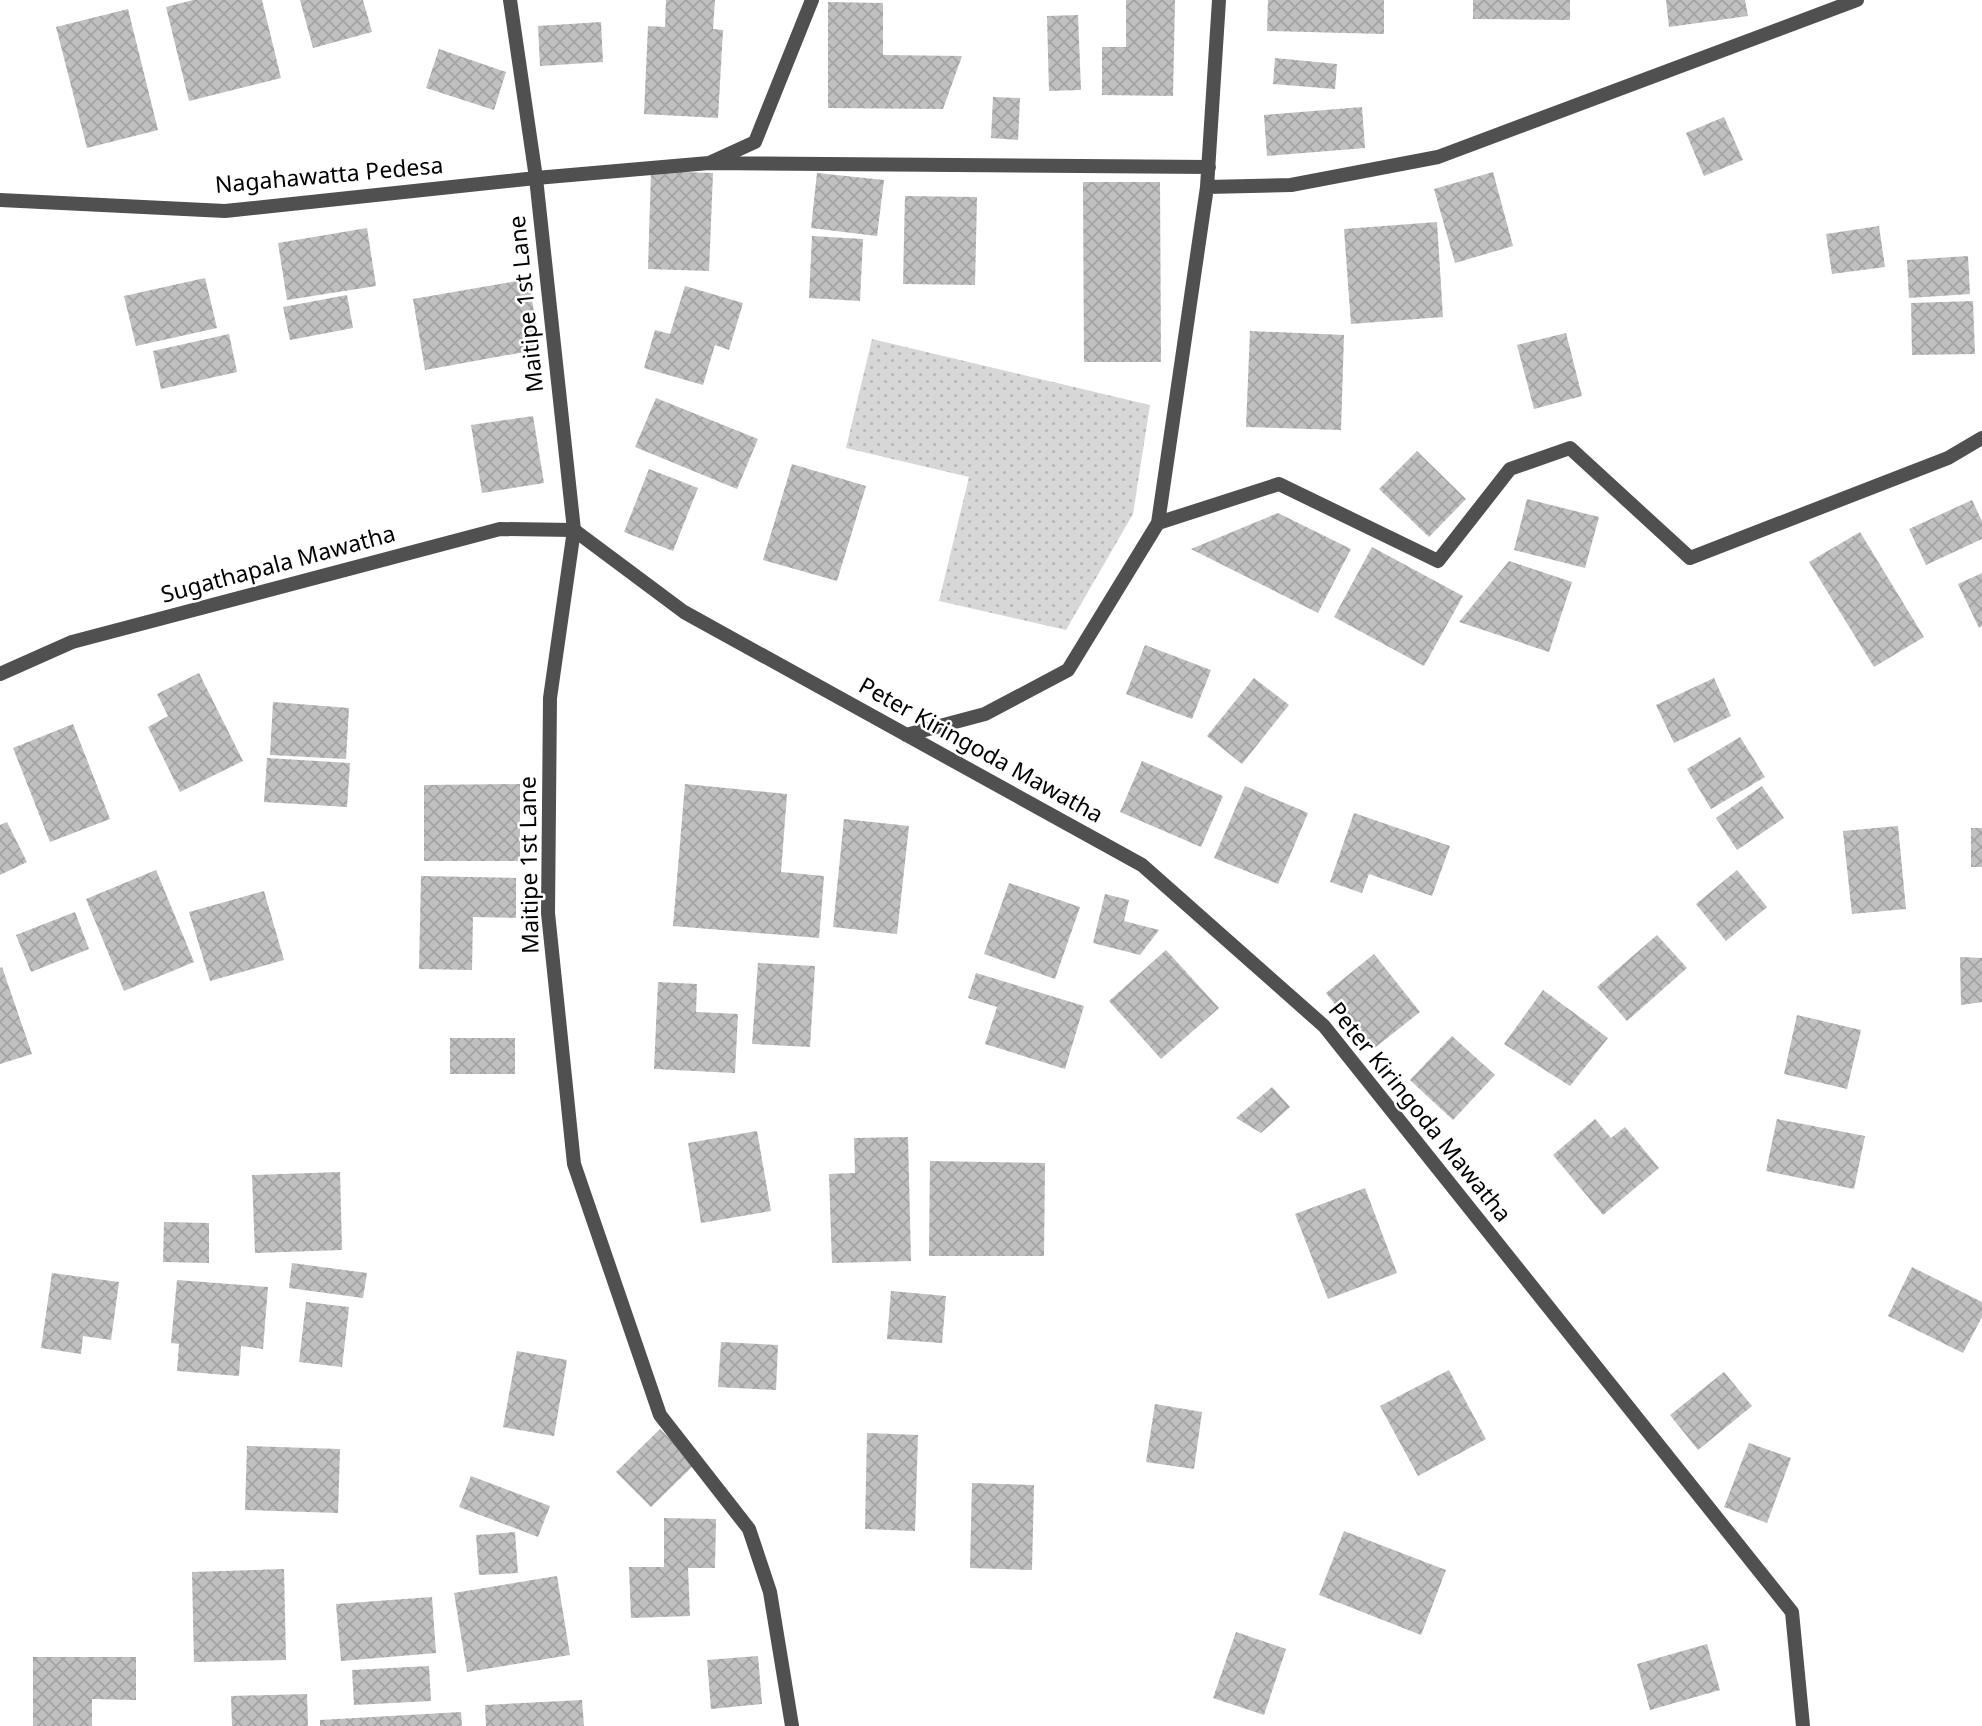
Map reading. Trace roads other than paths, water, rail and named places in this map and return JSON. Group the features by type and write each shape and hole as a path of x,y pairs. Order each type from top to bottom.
{"street":[{"name":"Maitipe 1st Lane","path":"510,0 536,178 574,530 550,698 548,913 574,1164 660,1415 749,1529 770,1592 792,1726"},
{"path":"709,163 755,142 812,0"},
{"path":"906,735 985,714 1068,670 1158,523 1207,187 1219,0"},
{"path":"1207,187 1291,185 1438,157 1857,0"},
{"name":"Nagahawatta Pedesa","path":"0,200 225,211 536,178 709,163"},
{"path":"709,163 1209,167"},
{"path":"1158,523 1279,484 1438,561 1510,469 1570,448 1690,558 1948,458 1982,438"},
{"name":"Sugathapala Mawatha","path":"0,674 72,642 500,528 574,530"},
{"name":"Peter Kiringoda Mawatha","path":"574,530 684,612 1142,865 1324,1026 1792,1612 1803,1726"}]}
